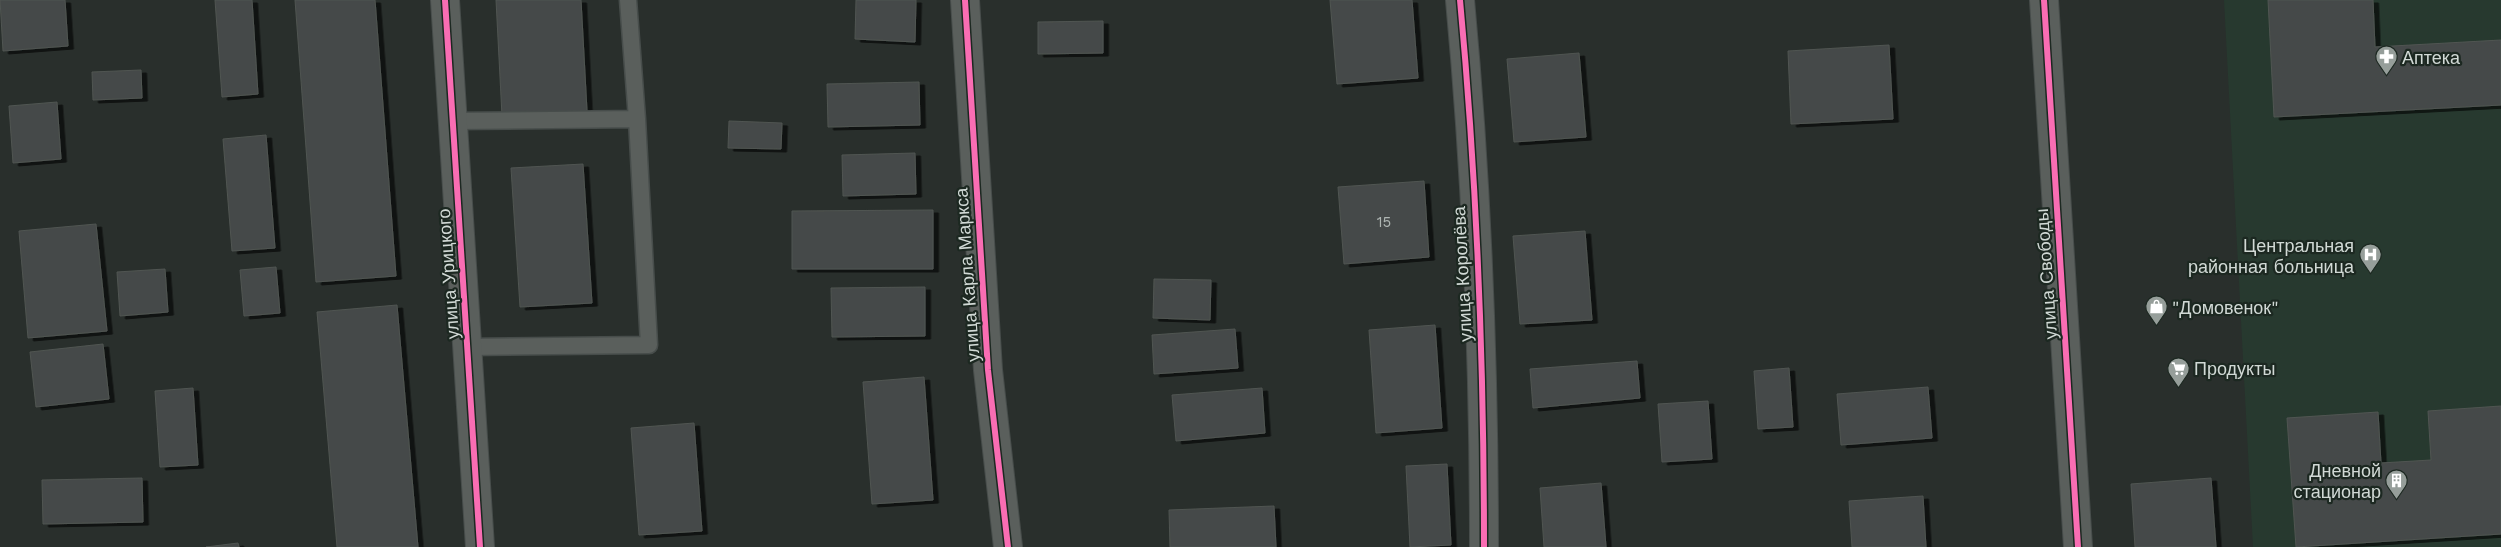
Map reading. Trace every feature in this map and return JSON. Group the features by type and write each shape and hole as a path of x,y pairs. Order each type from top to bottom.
{"street":[{"name":"улица Урицкого","path":"445,0 480,547"},
{"name":"улица Карла Маркса","path":"965,0 988,370 1008,547"},
{"name":"улица Королёва","path":"1460,0 1470,107 1484,416 1484,547"},
{"name":"улица Свободы","path":"2044,0 2078,547"}],"lane":[{"path":"467,347 648,345 628,0"},
{"path":"453,121 636,120"}],"shaded area":[{"name":"Центральная районная больница","path":"2224,0 2501,0 2501,547 2253,547"}],"building":[{"path":"0,0 65,0 68,46 3,51"},
{"path":"215,0 252,0 258,94 222,97"},
{"path":"295,0 375,0 396,276 316,282"},
{"path":"496,0 581,0 587,111 502,116"},
{"path":"856,0 916,0 915,42 855,39"},
{"path":"1330,0 1412,0 1418,78 1337,84"},
{"name":"Аптека","path":"2268,0 2373,0 2375,47 2501,40 2501,105 2274,117"},
{"path":"1103,21 1103,53 1038,54 1038,22"},
{"path":"1889,45 1893,119 1791,124 1788,51"},
{"path":"1579,53 1586,137 1514,142 1507,59"},
{"path":"141,70 142,98 93,100 92,72"},
{"path":"919,82 920,125 828,127 827,84"},
{"path":"57,102 61,159 13,163 9,106"},
{"path":"729,121 782,123 781,149 728,148"},
{"path":"266,135 275,248 232,251 223,139"},
{"path":"915,153 916,194 843,196 842,155"},
{"path":"583,164 592,303 520,307 511,168"},
{"path":"1424,181 1429,257 1344,264 1338,187"},
{"path":"933,210 933,269 792,269 792,211"},
{"path":"96,224 107,331 28,338 19,231"},
{"path":"1585,231 1592,320 1520,324 1513,236"},
{"path":"276,267 280,313 244,316 240,270"},
{"path":"165,269 168,312 120,316 117,272"},
{"path":"1154,279 1211,280 1210,320 1153,318"},
{"path":"925,287 925,336 832,337 831,288"},
{"path":"397,305 418,547 337,547 317,312"},
{"path":"1435,325 1442,428 1376,433 1369,330"},
{"path":"1235,329 1238,368 1154,374 1152,335"},
{"path":"103,344 109,399 36,407 30,352"},
{"path":"1637,361 1640,398 1533,408 1530,369"},
{"path":"1789,368 1793,427 1758,429 1754,371"},
{"path":"924,377 933,500 872,504 863,382"},
{"path":"1928,387 1932,438 1841,445 1837,394"},
{"path":"193,388 198,465 160,467 155,391"},
{"path":"1262,388 1265,433 1176,441 1172,395"},
{"path":"1708,401 1712,459 1662,462 1658,404"},
{"name":"Дневной стационар","path":"2501,406 2501,534 2296,547 2287,418 2378,412 2381,463 2431,460 2428,411"},
{"path":"694,423 702,531 639,535 631,428"},
{"path":"1447,464 1451,545 1410,547 1406,466"},
{"path":"142,478 143,522 43,524 42,480"},
{"path":"2211,478 2216,547 2135,547 2131,484"},
{"path":"1601,483 1606,547 1544,547 1540,488"},
{"path":"1923,496 1926,547 1852,547 1849,501"},
{"path":"1274,506 1276,547 1170,547 1169,510"},
{"path":"238,543 239,547 206,547"}],"cycle path":[{"path":"445,0 480,547"},
{"path":"965,0 988,370 1008,547"},
{"path":"1460,0 1475,205 1483,410 1484,547"},
{"path":"2044,0 2078,547"}],"place":[{"name":"Аптека","path":"2386,76"},
{"name":"Центральная районная больница","path":"2370,274"},
{"name":"\"Домовенок\"","path":"2156,326"},
{"name":"Продукты","path":"2178,387"},
{"name":"Дневной стационар","path":"2397,499"}]}
